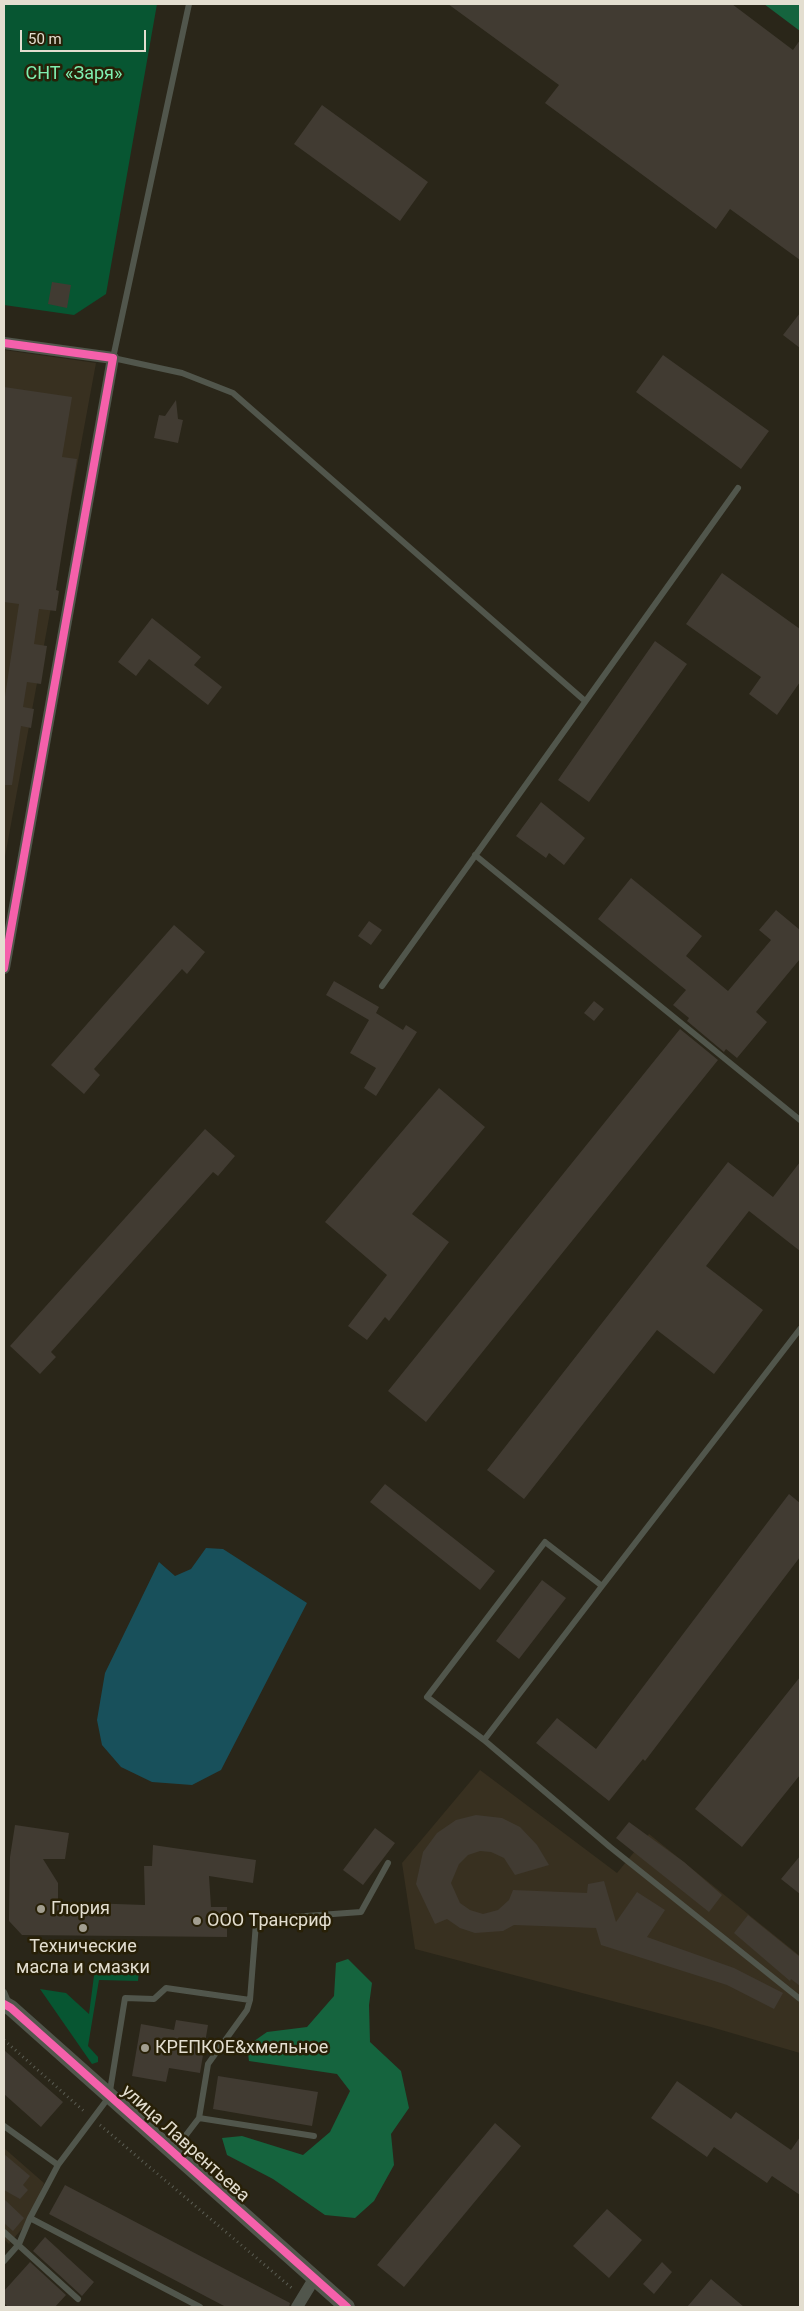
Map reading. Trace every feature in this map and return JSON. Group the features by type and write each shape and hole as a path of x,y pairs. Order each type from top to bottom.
{"street":[{"path":"4,343 113,358 4,968"},
{"name":"улица Лаврентьева","path":"7,2006 347,2307"},
{"path":"299,2302 314,2279"}],"lane":[{"path":"189,4 113,358 182,373 233,393 585,701"},
{"path":"382,986 738,488"},
{"path":"475,856 800,1120"},
{"path":"484,1740 800,1329"},
{"path":"602,1586 545,1542 427,1697 484,1740 610,1847 800,1999"},
{"path":"172,2153 199,2118 208,2064 247,2010 250,2000 256,1923 264,1919 361,1912 388,1863"},
{"path":"4,2261 19,2244 30,2218 58,2165 109,2097 124,1998 154,1999 166,1988 250,2000"},
{"path":"4,1992 7,2006"},
{"path":"199,2118 314,2136"},
{"path":"4,2126 58,2165"},
{"path":"30,2218 200,2307"},
{"path":"4,2232 78,2299"}],"path":[{"path":"4,2040 299,2302"}],"shaded area":[{"path":"4,350 96,363 4,862"},
{"path":"480,1770 617,1873 649,1834 800,1956 800,2053 711,2027 415,1949 402,1863"},
{"path":"4,2148 44,2183 32,2217 9,2244 4,2239"}],"green space":[{"name":"СНТ «Заря»","path":"4,4 157,4 106,294 74,315 4,305"},
{"path":"764,4 800,4 800,31"},
{"path":"348,1959 372,1983 369,2005 370,2042 401,2071 409,2108 391,2134 394,2165 374,2201 355,2218 325,2215 273,2179 227,2155 222,2138 242,2136 303,2155 330,2132 350,2091 337,2074 249,2061 247,2046 267,2032 307,2027 334,1996 336,1963"},
{"path":"95,1968 139,1970 138,1981 99,1980 88,2046 98,2057 98,2062 92,2064 40,1989 66,1993 89,2014"}],"water":[{"path":"206,1548 223,1549 307,1603 221,1770 192,1785 152,1782 121,1767 102,1745 97,1720 105,1673 159,1562 175,1576 191,1569"}],"building":[{"path":"448,4 732,4 793,50 800,40 800,260 730,209 716,229 545,103 559,85"},
{"path":"322,105 428,182 400,221 294,144"},
{"path":"52,282 71,285 67,308 48,304"},
{"path":"800,313 800,348 783,335"},
{"path":"663,355 769,431 741,469 636,392"},
{"path":"4,387 72,397 62,457 77,459 56,590 59,591 56,611 39,609 34,644 47,646 41,684 27,682 23,707 34,709 31,728 21,726 12,785 4,785 4,703 19,604 4,602"},
{"path":"176,400 178,419 183,420 178,443 154,438 159,415 165,416"},
{"path":"722,573 800,629 800,682 777,715 749,694 761,677 686,624"},
{"path":"152,618 201,657 194,665 222,687 208,705 149,659 136,676 118,662"},
{"path":"655,641 687,664 589,802 558,780"},
{"path":"541,802 585,838 564,865 549,853 546,858 516,836"},
{"path":"631,878 702,936 686,956 728,991 771,940 759,930 776,910 800,930 800,959 756,1012 767,1022 737,1058 726,1049 724,1052 687,1021 689,1018 673,1005 686,990 598,919"},
{"path":"369,921 382,930 371,945 358,936"},
{"path":"174,925 205,952 187,974 182,969 94,1069 100,1075 84,1094 51,1065"},
{"path":"334,981 379,1007 376,1013 403,1030 406,1025 417,1032 376,1096 364,1088 376,1068 350,1053 369,1020 326,995"},
{"path":"594,1001 604,1009 594,1021 584,1013"},
{"path":"680,1029 718,1060 426,1422 388,1391"},
{"path":"439,1088 485,1127 412,1214 449,1242 389,1321 385,1317 367,1340 348,1326 387,1275 325,1222"},
{"path":"205,1129 235,1156 218,1176 213,1172 51,1352 56,1357 40,1374 10,1346"},
{"path":"728,1162 773,1197 800,1162 800,1251 749,1211 706,1266 763,1310 714,1374 657,1330 524,1499 487,1470"},
{"path":"385,1484 495,1571 480,1590 370,1502"},
{"path":"789,1494 800,1503 800,1557 645,1761 643,1759 609,1801 536,1743 557,1718 596,1749"},
{"path":"542,1580 566,1598 519,1659 496,1641"},
{"path":"800,1677 800,1775 742,1847 695,1809"},
{"path":"476,1815 502,1818 520,1827 537,1845 549,1865 515,1875 504,1858 491,1852 480,1851 468,1855 459,1864 451,1883 460,1903 470,1910 483,1914 498,1910 509,1900 513,1890 587,1893 588,1884 604,1881 616,1922 637,1892 665,1910 647,1937 734,1968 783,1993 774,2009 727,1985 601,1945 596,1928 514,1925 503,1931 475,1933 460,1928 447,1919 435,1924 416,1884 423,1852 437,1833 456,1820"},
{"path":"629,1822 684,1862 722,1895 709,1912 616,1838"},
{"path":"15,1825 69,1833 65,1859 43,1859 58,1883 58,1902 145,1905 144,1866 152,1866 153,1845 256,1860 253,1883 209,1876 211,1907 227,1907 227,1937 22,1935 9,1921 10,1857"},
{"path":"375,1828 395,1843 363,1885 343,1870"},
{"path":"800,1856 800,1894 781,1879"},
{"path":"748,1915 800,1957 800,1986 791,1979 790,1981 734,1933"},
{"path":"176,2020 208,2025 200,2073 169,2068 166,2082 132,2076 141,2024 174,2030"},
{"path":"4,2050 63,2102 41,2127 4,2094"},
{"path":"218,2076 318,2092 312,2126 213,2109"},
{"path":"677,2081 731,2119 736,2112 791,2150 800,2137 800,2195 772,2176 767,2183 714,2147 707,2157 651,2118"},
{"path":"495,2123 521,2146 404,2287 377,2265"},
{"path":"4,2154 30,2176 23,2185 28,2190 20,2199 4,2190"},
{"path":"65,2185 290,2303 289,2307 226,2307 49,2214"},
{"path":"4,2199 24,2218 13,2231 4,2223"},
{"path":"607,2209 642,2240 609,2278 573,2246"},
{"path":"45,2237 94,2282 82,2296 33,2251"},
{"path":"30,2262 66,2295 55,2307 8,2307 4,2303 4,2291"},
{"path":"662,2262 672,2272 654,2294 643,2284"},
{"path":"711,2279 744,2307 687,2307"}],"cycle path":[{"path":"4,343 113,358 4,968"},
{"path":"4,2004 11,2008 347,2307"}],"place":[{"name":"Глория","path":"41,1909"},
{"name":"ООО Трансриф","path":"197,1921"},
{"name":"Технические масла и смазки","path":"83,1928"},
{"name":"КРЕПКОЕ&хмельное","path":"145,2048"}]}
